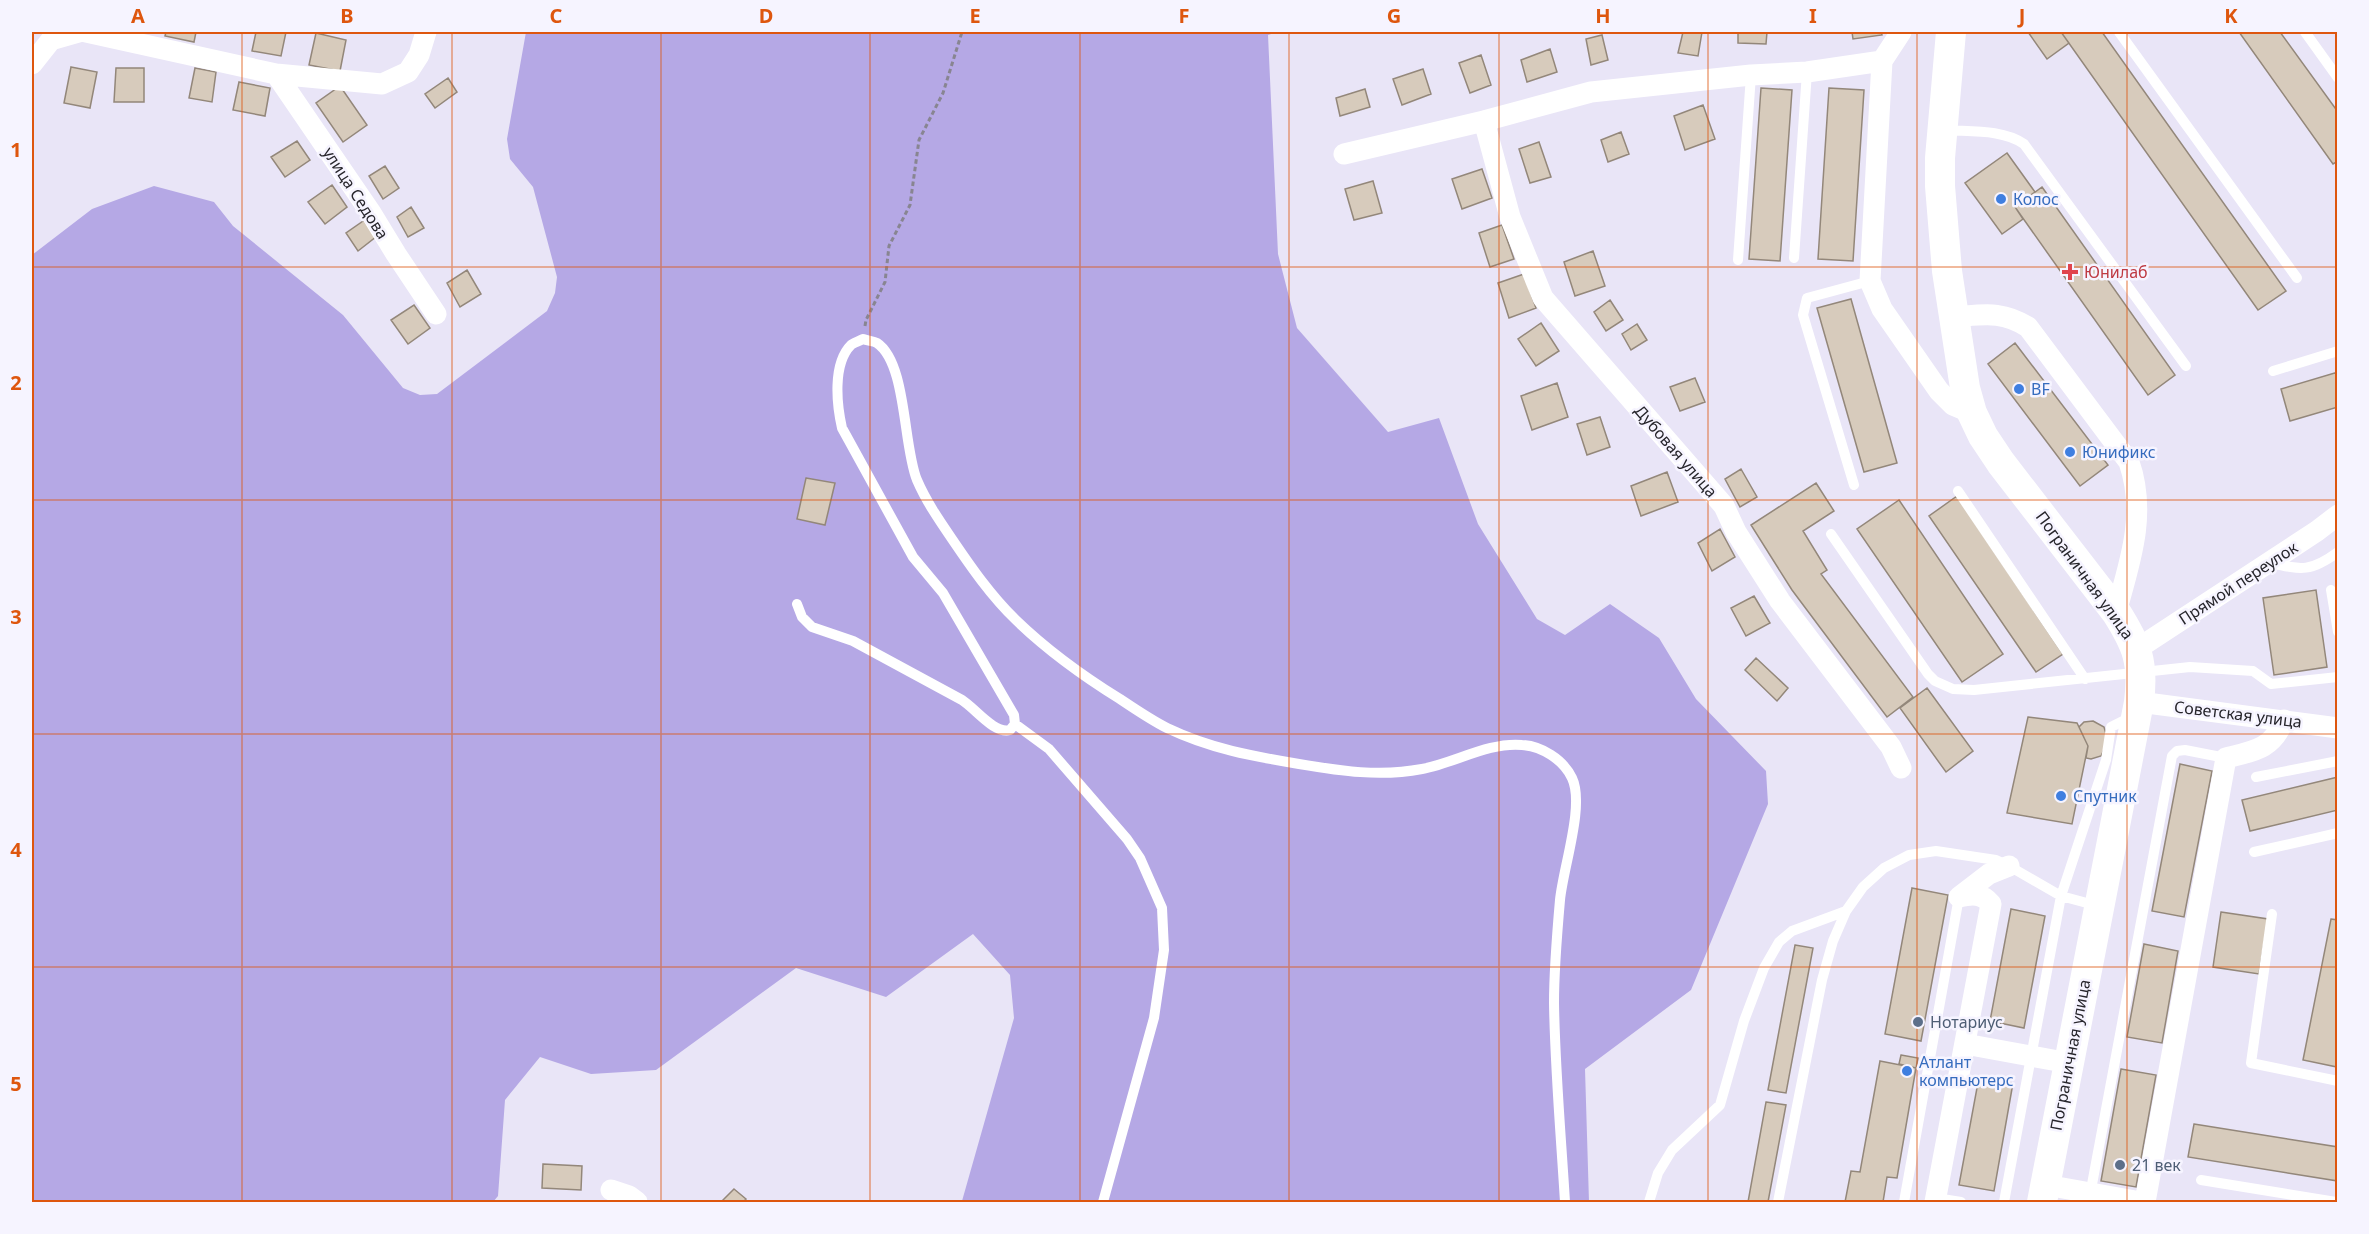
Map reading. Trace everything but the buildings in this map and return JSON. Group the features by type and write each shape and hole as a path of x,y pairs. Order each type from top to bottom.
{"main road":[{"name":"Пограничная улица","path":"1951,32 1942,130 1940,186 1953,317 1965,388 1972,413 1983,436 2001,463 2116,612 2139,684 2044,1194"}],"street":[{"path":"32,64 51,40 79,32"},
{"path":"86,32 276,74 382,84 408,72 419,55 426,32"},
{"path":"1901,32 1882,61 1870,281 1882,309 1939,391 1953,405 1972,413"},
{"path":"1344,154 1484,121 1591,92 1751,75 1807,72 1882,61"},
{"name":"улица Седова","path":"276,74 371,213 436,314"},
{"name":"Дубовая улица","path":"1484,121 1510,217 1543,298 1724,506 1736,532 1780,601 1891,747 1901,768"},
{"path":"1953,317 1997,314 2014,318 2028,327 2129,462 2136,481 2138,501 2135,541 2116,612"},
{"name":"Прямой переулок","path":"2139,684 2270,563 2337,515"},
{"name":"Советская улица","path":"2139,684 2284,720 2337,728"},
{"path":"2044,1194 2143,1203 2226,758 2258,751 2277,736 2284,720"},
{"path":"1959,897 1989,874 2009,866"},
{"path":"1936,1200 1991,904 1987,898 1979,895 1959,897"},
{"path":"1965,1044 2069,1063"},
{"path":"611,1190 629,1196 637,1203"}],"lane":[{"path":"2119,32 2297,278"},
{"path":"2305,32 2337,78"},
{"path":"1794,258 1807,72"},
{"path":"1738,260 1751,75"},
{"path":"1942,130 2003,135 2015,138 2024,144 2186,366"},
{"path":"1854,485 1803,315 1807,298 1870,281"},
{"path":"796,604 802,617 812,627 853,641 962,700 994,728 1002,732 1010,730 1015,724 1014,715 944,593 913,557 843,428 837,407 838,382 843,361 851,345 863,339 877,343 887,354 903,403 915,477 930,506 977,576 1014,619 1052,651 1099,686 1164,726 1232,753 1353,773 1389,774 1425,769 1500,746 1522,745 1541,749 1558,760 1572,778 1576,795 1560,898 1554,1000 1565,1203"},
{"path":"2273,371 2337,351"},
{"path":"1958,491 2085,679"},
{"path":"1831,534 1928,674 1935,681 1953,689 1974,690 2085,679 2139,684 2190,667 2253,671 2271,684 2337,677"},
{"path":"2270,563 2293,568 2307,568 2320,565 2337,552"},
{"path":"2331,590 2337,632"},
{"path":"2004,1203 2061,896 2106,759 2111,727 2139,684"},
{"path":"1015,724 1049,749 1126,839 1140,858 1162,908 1164,950 1154,1018 1106,1187 1104,1203"},
{"path":"2090,1198 2172,756 2177,751 2185,750 2226,758"},
{"path":"2256,777 2337,761"},
{"path":"2254,852 2337,833"},
{"path":"1778,1203 1822,980 1833,941 1846,911 1863,886 1884,868 1909,855 1936,851 1996,860 2061,896 2098,906"},
{"path":"1904,1203 1959,897"},
{"path":"1649,1203 1658,1173 1672,1150 1720,1105 1744,1021 1764,968 1779,942 1791,931 1846,911"},
{"path":"2272,914 2252,1063 2337,1081"},
{"path":"2201,1180 2336,1203"},
{"path":"1936,1200 1961,1203"}],"path":[{"path":"863,339 866,320 885,282 889,246 910,205 919,140 943,93 962,32"}],"shaded area":[{"path":"526,32 1277,32 1268,35 1278,254 1297,328 1388,432 1439,418 1478,524 1537,619 1565,635 1610,604 1659,638 1696,699 1766,771 1768,804 1691,990 1585,1069 1589,1202 955,1202 962,1201 1014,1018 1010,975 973,934 886,997 796,968 656,1070 591,1074 540,1057 505,1100 498,1196 493,1202 32,1202 32,255 92,209 154,186 214,202 233,226 343,315 403,388 420,395 437,394 547,311 555,293 557,277 533,187 510,159 507,139"}],"place":[{"name":"Колос","path":"2001,199"},
{"name":"Юнилаб","path":"2070,272"},
{"name":"BF","path":"2019,389"},
{"name":"Юнификс","path":"2070,452"},
{"name":"Спутник","path":"2061,796"},
{"name":"Нотариус","path":"1918,1022"},
{"name":"Атлант компьютерс","path":"1907,1071"},
{"name":"21 век","path":"2120,1165"}]}
